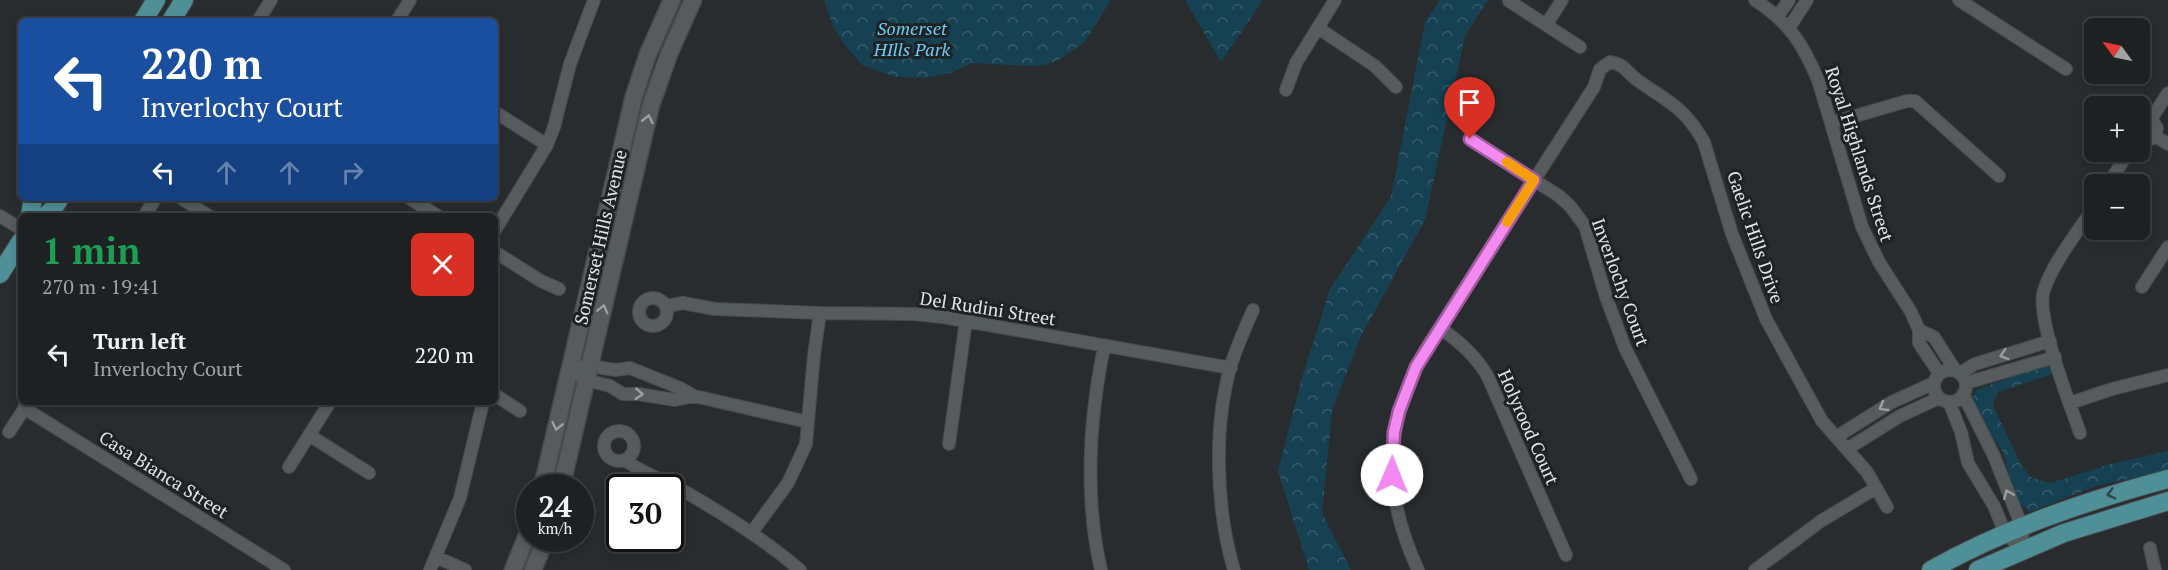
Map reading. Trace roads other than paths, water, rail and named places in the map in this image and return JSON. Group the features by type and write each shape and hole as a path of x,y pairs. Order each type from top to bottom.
{"main road":[{"path":"145,18 156,0"},
{"path":"173,18 184,0"},
{"name":"Somerset Hills Avenue","path":"545,474 634,96 648,54 672,0"},
{"name":"Somerset Hills Avenue","path":"564,474 651,105 669,54 693,0"},
{"path":"48,213 58,201"},
{"path":"0,274 18,246"},
{"path":"1931,570 2022,526 2099,498 2168,479"},
{"path":"1978,570 2099,520 2168,501"},
{"path":"513,570 520,552"},
{"path":"533,570 540,552"}],"street":[{"path":"260,18 271,0"},
{"path":"399,18 410,0"},
{"path":"498,225 547,145 555,127 570,64 594,0"},
{"path":"1286,90 1296,63 1335,0"},
{"path":"1546,25 1562,0"},
{"name":"Royal Highlands Street","path":"1755,0 1778,16 1801,43 1810,60 1862,227 1879,262 1911,312 1919,330 1919,343 1936,378 1936,394 1944,400 1961,432 1968,463 1994,506 2005,534 2023,550"},
{"path":"1778,16 1789,0"},
{"path":"1789,28 1807,0"},
{"path":"1959,0 2066,69"},
{"path":"1509,1 1580,47"},
{"path":"1318,28 1375,66 1396,87"},
{"name":"Gaelic Hills Drive","path":"1534,180 1594,87 1600,69 1610,62 1623,65 1635,79 1668,100 1690,120 1704,142 1732,234 1759,304 1822,421 1867,472 1887,507"},
{"path":"2150,114 2168,93"},
{"path":"1831,123 1907,100 1915,100 1999,176"},
{"path":"498,114 547,145"},
{"path":"2150,123 2157,128 2155,136 2150,138"},
{"path":"2155,136 2168,144"},
{"name":"Inverlochy Court","path":"1470,139 1564,201 1585,226 1605,297 1625,348 1691,479"},
{"path":"1418,570 1407,543 1395,498 1392,475 1394,432 1399,411 1416,367 1534,180"},
{"path":"186,201 204,213"},
{"path":"414,201 433,213"},
{"path":"0,216 18,227"},
{"path":"2080,433 2042,312 2043,291 2054,268 2084,222"},
{"path":"2142,287 2168,247"},
{"path":"498,254 541,281 559,289"},
{"name":"Del Rudini Street","path":"667,306 683,303 715,309 914,314 966,320 1104,347 1231,368"},
{"path":"1234,570 1224,524 1220,491 1222,421 1231,368 1253,310"},
{"path":"752,532 795,471 806,444 820,313"},
{"path":"949,444 966,320"},
{"name":"Holyrood Court","path":"1440,328 1465,347 1488,377 1566,555"},
{"name":"Royal Highlands Street","path":"1919,330 1934,337 1961,380 1978,426 1994,456 2022,526 2023,550"},
{"path":"1847,449 1900,416 1944,400 1957,400 1961,380 1975,364 2050,341"},
{"path":"1101,570 1093,521 1089,459 1096,387 1104,347"},
{"path":"1836,437 1936,378 1944,370 1961,380 2055,357"},
{"path":"588,373 630,368 694,396 808,422"},
{"path":"570,369 588,373 623,394 675,400 694,396"},
{"path":"2070,403 2112,389 2168,375"},
{"path":"498,397 520,411"},
{"path":"9,432 26,405"},
{"name":"Casa Bianca Street","path":"26,405 284,570"},
{"path":"289,467 328,405"},
{"path":"430,570 460,498 482,405"},
{"path":"309,435 369,472"},
{"path":"625,460 634,467 691,495 752,532 800,570"},
{"path":"1755,570 1821,521 1876,488"},
{"path":"2150,548 2155,570"},
{"path":"436,557 465,570"}],"park label":[{"name":"Somerset HIlls Park","path":"912,38"}]}
